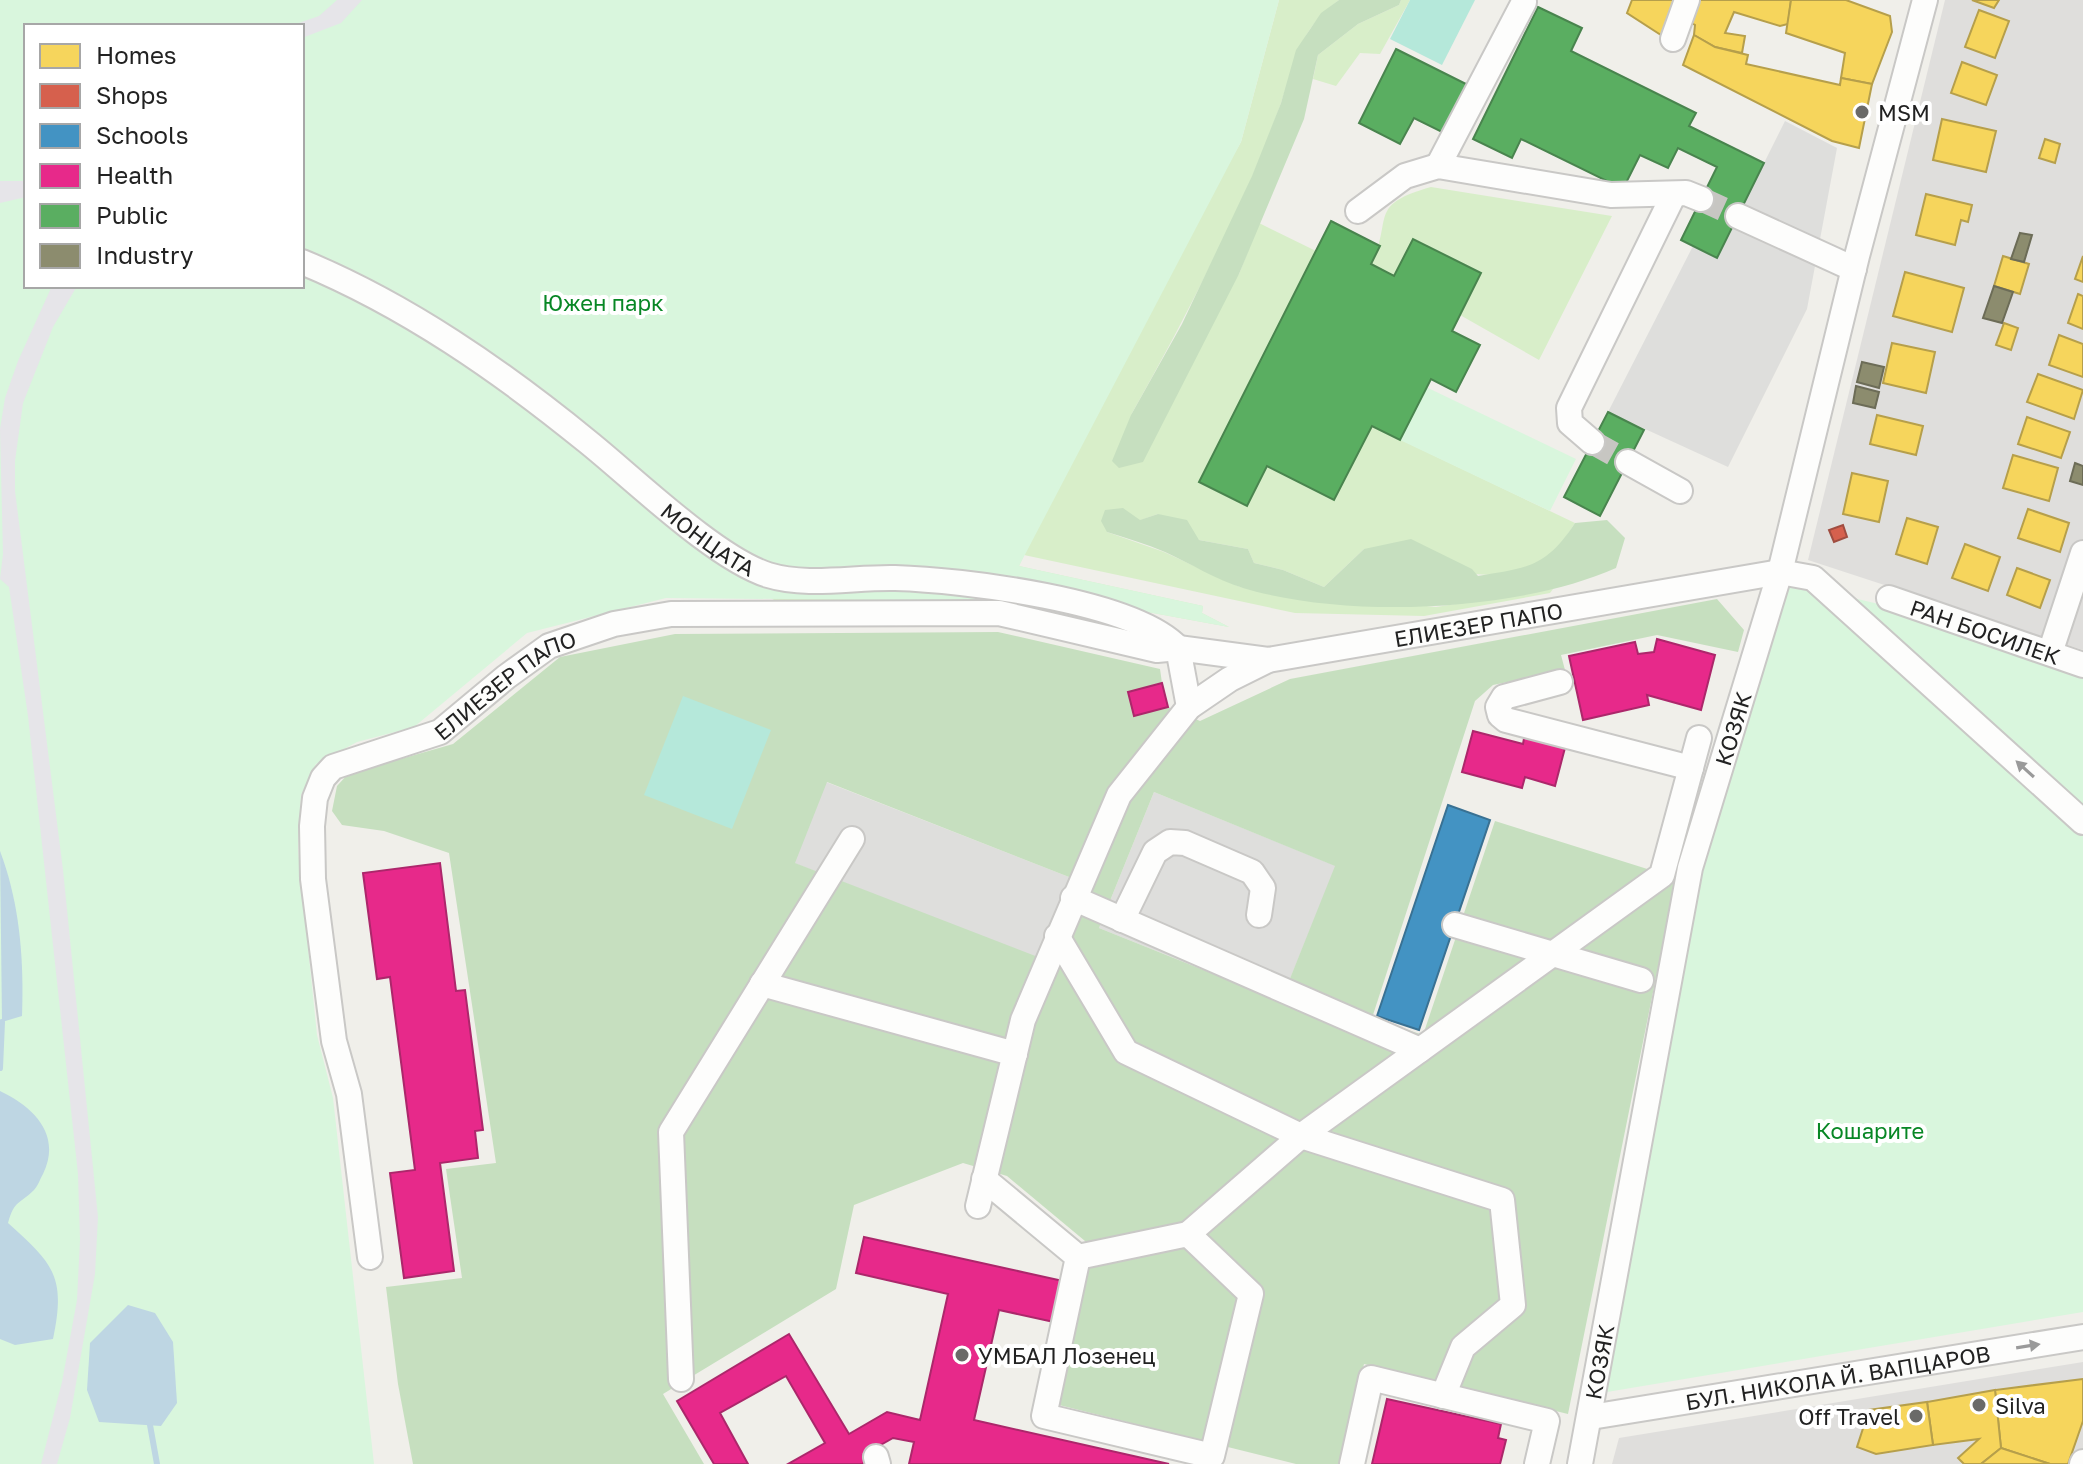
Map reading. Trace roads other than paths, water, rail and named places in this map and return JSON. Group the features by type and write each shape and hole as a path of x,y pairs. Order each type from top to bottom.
{"street":[{"path":"1673,39 1687,0"},
{"name":"КОЗЯК","path":"1580,1464 1690,868 1780,572 1854,269 1925,0"},
{"path":"1438,166 1524,2"},
{"path":"1358,211 1405,176 1438,166 1611,195 1686,193 1701,199"},
{"path":"1592,442 1570,423 1569,408 1674,194"},
{"path":"1738,216 1854,269"},
{"name":"МОНЦАТА","path":"304,263 375,296 499,374 668,508 754,569 770,576 801,580 892,578 1004,588 1118,615 1157,629 1178,648"},
{"path":"1628,462 1680,491"},
{"path":"2050,653 2083,553"},
{"path":"1780,572 1813,578 2083,822"},
{"name":"ЕЛИЕЗЕР ПАПО","path":"370,1257 349,1094 334,1041 313,879 315,798 323,778 333,767 440,732 549,646 614,624 671,614 999,613 1157,650 1178,648 1268,660 1780,572"},
{"name":"РАН БОСИЛЕК","path":"1889,598 2083,665"},
{"path":"1178,648 1189,707"},
{"path":"978,1206 1023,1020 1119,795 1189,707 1230,679 1268,660"},
{"path":"1560,682 1504,697 1498,707 1500,715 1506,720 1691,768"},
{"path":"1078,1257 1188,1234 1301,1136 1662,875 1699,738"},
{"path":"681,1379 671,1132 852,839"},
{"path":"1122,920 1155,852 1170,842 1185,843 1252,872 1263,888 1259,915"},
{"path":"1073,898 1420,1050"},
{"path":"1455,925 1641,980"},
{"path":"1057,936 1126,1052 1301,1136 1502,1200 1513,1305 1463,1347 1443,1396"},
{"path":"762,984 1015,1054"},
{"path":"984,1179 1078,1257"},
{"path":"1078,1257 1044,1416 1212,1456 1251,1294 1188,1234"},
{"name":"БУЛ. НИКОЛА Й. ВАПЦАРОВ","path":"1591,1417 2083,1337"},
{"path":"1352,1464 1371,1378 1547,1421 1537,1464"}],"water":[{"path":"0,851 16,912 22,974 22,1016 2,1022"},
{"path":"0,1091 34,1114 47,1135 49,1147 48,1160 38,1184 15,1206 8,1223 46,1261 53,1273 57,1286 57,1318 53,1339 15,1345 0,1339"},
{"path":"128,1305 155,1313 173,1342 177,1403 161,1426 99,1422 87,1390 90,1343"}],"waterway":[{"path":"0,1068 2,1022"},
{"path":"150,1425 157,1464"}],"tunnel":[{"path":"1701,199 1738,216"},
{"path":"1592,442 1628,462"}],"place":[{"name":"MSM","path":"1862,112"},
{"name":"УМБАЛ Лозенец","path":"962,1355"},
{"name":"Silva","path":"1979,1405"},
{"name":"Off Travel","path":"1916,1416"}],"park label":[{"name":"Южен парк","path":"603,302"},
{"name":"Кошарите","path":"1870,1130"}]}
